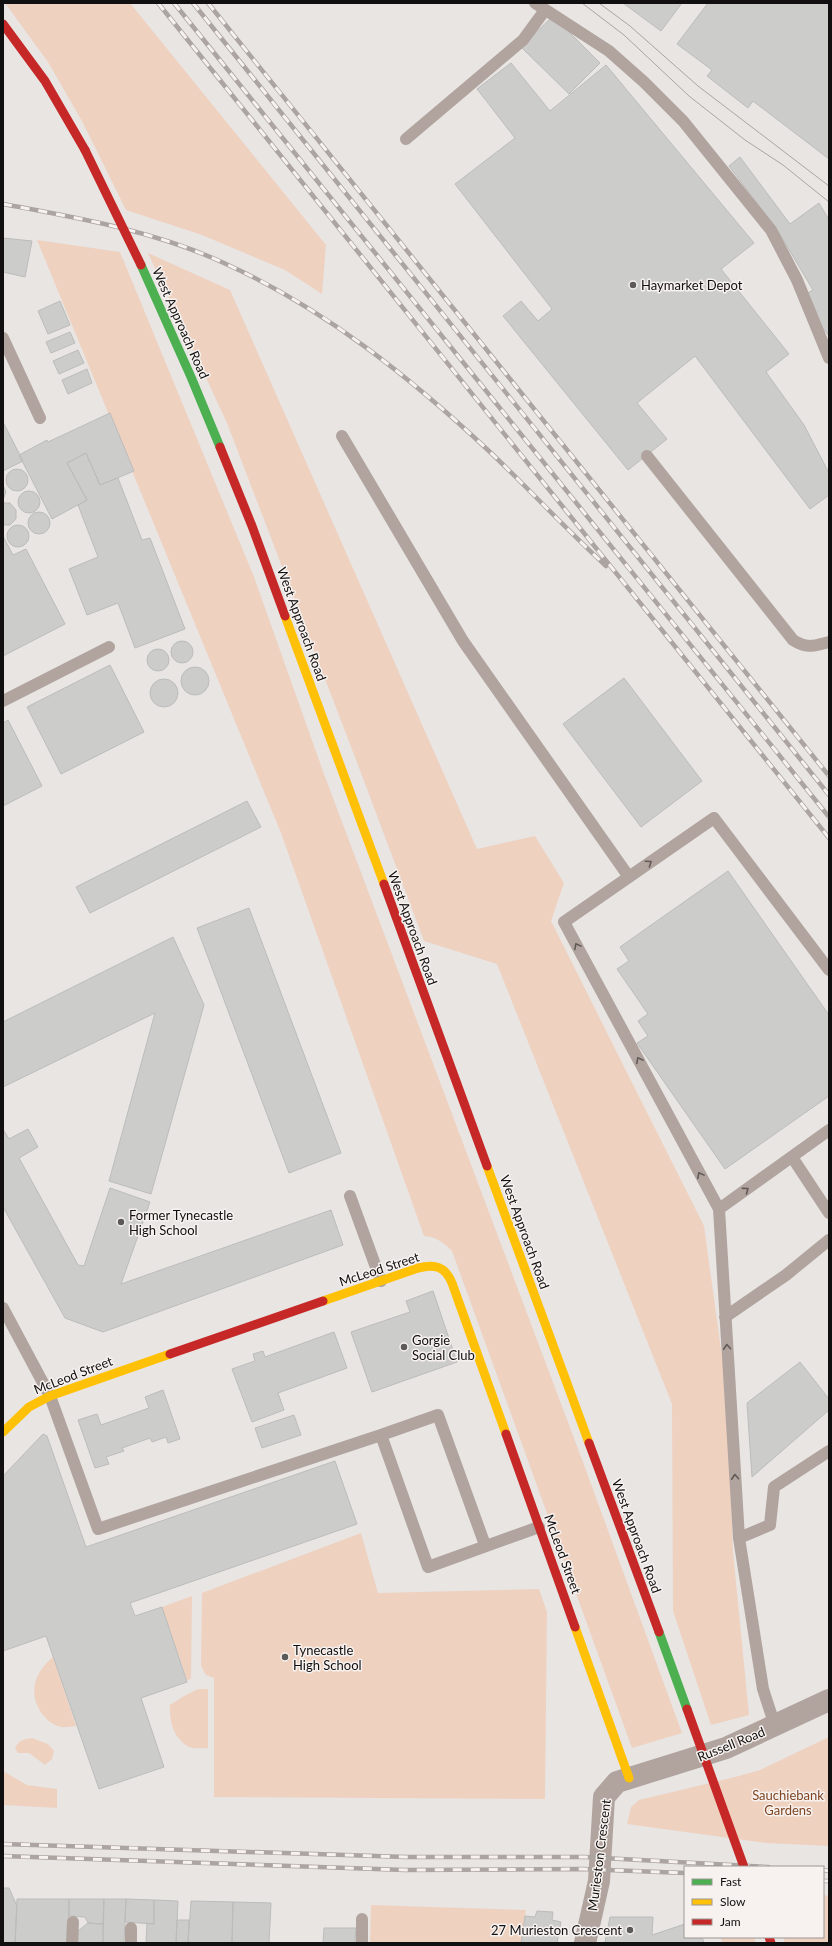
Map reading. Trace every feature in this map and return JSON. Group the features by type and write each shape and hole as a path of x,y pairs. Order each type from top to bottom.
{"street":[{"name":"West Approach Road","path":"3,24 45,80 85,150 141,264 191,377 252,526 744,1866"},
{"name":"McLeod Street","path":"3,1432 29,1407 50,1396 381,1281 429,1266 438,1266 447,1272 629,1778"},
{"name":"Russell Road","path":"629,1778 678,1765 726,1748 829,1700"},
{"name":"Murieston Crescent","path":"586,1943 599,1881 604,1797 617,1782 629,1778"}],"lane":[{"path":"535,3 609,51 644,82 693,133 771,230 797,280 829,358"},
{"path":"406,139 522,40 546,10"},
{"path":"3,338 40,418"},
{"path":"342,436 463,641 629,877"},
{"path":"646,456 793,640 803,646 812,646 829,642"},
{"path":"3,701 109,647"},
{"path":"775,1726 763,1689 739,1538 719,1209 564,922 714,818 829,970"},
{"path":"719,1209 829,1130"},
{"path":"792,1156 829,1213"},
{"path":"350,1196 381,1281"},
{"path":"725,1317 786,1275 829,1240"},
{"path":"3,1308 50,1396 98,1529 438,1415 485,1545"},
{"path":"382,1435 428,1566 539,1527"},
{"path":"739,1538 770,1525 774,1487 829,1451"},
{"path":"362,1920 362,1943"},
{"path":"72,1943 73,1922"},
{"path":"131,1928 131,1943"}],"green space":[{"path":"5,3 130,3 326,245 322,294 285,270 202,235 126,210 83,123 48,62"},
{"path":"37,240 120,252 254,577 324,774 583,1462 682,1733 632,1748 452,1251 439,1240 424,1236 281,833"},
{"path":"148,253 230,290 477,849 535,836 564,883 551,921 704,1226 727,1393 733,1552 749,1715 711,1725 673,1611 672,1404 497,964 424,941 227,423"},
{"path":"361,1533 378,1593 539,1589 547,1612 545,1799 214,1797 214,1678 206,1675 201,1666 202,1593"},
{"path":"192,1596 191,1679 187,1680 162,1607"},
{"path":"53,1657 76,1726 61,1727 50,1722 43,1715 35,1699 34,1692 37,1677 46,1663"},
{"path":"198,1689 208,1689 208,1748 189,1747 179,1739 171,1723 170,1705"},
{"name":"Sauchiebank Gardens","path":"829,1737 829,1846 766,1843 627,1824 631,1807 639,1800 760,1770"},
{"path":"32,1738 48,1744 54,1751 52,1759 45,1765 29,1753 18,1753 15,1749 22,1740"},
{"path":"3,1771 27,1785 57,1789 57,1808 3,1805"},
{"path":"824,1895 829,1896 829,1943 785,1943 783,1938 824,1938"},
{"path":"371,1905 526,1910 521,1943 370,1943"},
{"path":"720,1938 754,1938 756,1943 723,1943"}],"building":[{"path":"623,3 682,3 661,31"},
{"path":"708,3 829,3 829,159 753,101 748,108 707,76 712,70 677,44"},
{"path":"553,16 600,63 569,94 521,47"},
{"name":"Haymarket Depot","path":"511,63 550,111 606,65 754,243 721,269 789,354 766,372 804,425 829,473 829,495 810,509 695,356 637,403 667,439 628,470 503,316 521,301 538,321 552,309 455,184 515,138 477,89"},
{"path":"740,157 790,224 819,203 829,220 829,336 821,326 806,294 813,290 778,231 729,166"},
{"path":"3,238 32,241 25,277 3,272"},
{"path":"60,301 70,325 48,334 38,311"},
{"path":"70,332 75,343 51,353 46,342"},
{"path":"78,350 84,363 59,374 53,361"},
{"path":"87,369 92,383 68,394 62,380"},
{"path":"110,413 134,471 100,485 86,453 67,463 87,500 52,519 19,455 47,440 48,442"},
{"path":"3,422 23,461 3,471"},
{"path":"86,453 100,485 118,478 142,540 150,538 185,629 135,648 118,603 87,615 69,569 98,557 78,505 87,500 67,463"},
{"path":"13,469 21,469 28,476 28,484 21,491 13,491 6,484 6,476"},
{"path":"3,485 6,492 3,500"},
{"path":"25,491 33,491 40,498 40,506 33,513 25,513 18,506 18,498"},
{"path":"3,503 10,503 16,510 16,519 10,525 3,525"},
{"path":"35,512 43,512 50,519 50,527 43,534 35,534 28,527 28,519"},
{"path":"14,525 22,525 29,532 29,540 22,547 14,547 7,540 7,532"},
{"path":"3,536 13,555 26,549 65,624 3,656"},
{"path":"178,641 186,641 193,648 193,656 186,663 178,663 171,656 171,648"},
{"path":"154,649 162,649 169,656 169,664 162,671 154,671 147,664 147,656"},
{"path":"110,665 144,732 61,774 27,707"},
{"path":"195,667 205,671 209,681 205,691 195,695 185,691 181,681 185,671"},
{"path":"624,678 702,781 641,827 563,724"},
{"path":"164,679 174,683 178,693 174,703 164,707 154,703 150,693 154,683"},
{"path":"8,720 42,786 3,806 3,723"},
{"path":"247,801 261,827 90,913 76,887"},
{"path":"728,871 829,1015 829,1096 725,1169 637,1043 648,1036 638,1021 648,1014 617,969 629,961 620,947"},
{"path":"249,908 341,1153 289,1173 197,928"},
{"path":"173,937 204,1005 151,1194 109,1181 155,1013 3,1087 3,1022"},
{"name":"Former Tynecastle High School","path":"3,1129 9,1139 28,1129 38,1147 19,1158 78,1265 84,1266 110,1188 150,1202 121,1284 331,1210 343,1245 103,1332 65,1318 3,1207"},
{"name":"Gorgie Social Club","path":"433,1291 457,1362 372,1392 351,1332 410,1312 406,1301"},
{"path":"334,1332 347,1368 278,1393 284,1410 252,1422 232,1369 255,1361 253,1354 263,1351 265,1357"},
{"path":"800,1362 829,1399 829,1410 752,1477 747,1403"},
{"path":"163,1390 180,1439 168,1443 166,1437 152,1442 150,1438 122,1448 124,1451 106,1457 109,1464 95,1468 78,1420 97,1414 101,1425 149,1408 145,1397"},
{"path":"294,1415 301,1435 262,1448 255,1428"},
{"path":"43,1434 47,1436 86,1547 335,1461 357,1524 130,1603 135,1616 162,1607 187,1682 141,1698 164,1767 99,1789 46,1636 3,1651 3,1476"},
{"path":"3,1888 9,1888 17,1906 15,1943 3,1943"},
{"path":"17,1899 69,1899 68,1943 15,1943"},
{"path":"69,1899 104,1899 103,1924 88,1923 85,1917 69,1916"},
{"path":"104,1899 126,1899 124,1943 103,1943"},
{"path":"126,1899 154,1900 154,1924 125,1922"},
{"path":"154,1900 178,1901 176,1943 146,1943 147,1923 154,1924"},
{"path":"191,1901 233,1902 232,1943 188,1943"},
{"path":"233,1902 271,1903 269,1943 232,1943"},
{"path":"537,1911 553,1912 552,1920 561,1922 557,1943 521,1943 525,1916 535,1917"},
{"name":"27 Murieston Crescent","path":"610,1917 653,1917 652,1935 684,1924 684,1938 702,1938 704,1943 605,1943"},
{"path":"177,1920 189,1920 188,1943 176,1943"},
{"path":"88,1923 103,1924 103,1943 78,1943 78,1931"},
{"path":"324,1928 356,1928 355,1943 323,1943"}],"tram line":[{"path":"582,3 624,35 689,96 745,140 783,165 829,202"},
{"path":"599,3 630,26 698,86 829,186"}],"railway":[{"path":"158,3 829,838"},
{"path":"174,3 829,817"},
{"path":"193,3 829,795"},
{"path":"208,3 829,776"},
{"path":"3,204 88,220 144,234 172,243 226,264 263,282 298,302 366,347 429,398 490,452 606,566"},
{"path":"3,1844 406,1857 585,1857 750,1866"},
{"path":"3,1856 405,1870 583,1869 684,1873"},
{"path":"824,1870 829,1871"},
{"path":"824,1881 829,1881"}],"traffic: fast":[{"path":"141,265 191,377 220,447"},
{"path":"659,1632 687,1709"}],"traffic: slow":[{"path":"285,616 384,884"},
{"path":"487,1166 589,1443"},
{"path":"323,1301 418,1268 430,1266 443,1270 452,1283 506,1434"},
{"path":"3,1432 29,1407 50,1396 170,1354"},
{"path":"575,1627 629,1778"}],"traffic: jam":[{"path":"3,24 45,81 85,150"},
{"path":"85,150 141,265"},
{"path":"220,447 252,526 285,616"},
{"path":"384,884 487,1166"},
{"path":"170,1354 323,1301"},
{"path":"506,1434 575,1627"},
{"path":"589,1443 659,1632"},
{"path":"687,1709 744,1866"},
{"path":"769,1938 771,1943"}],"place":[{"name":"Haymarket Depot","path":"633,285"},
{"name":"Former Tynecastle High School","path":"121,1222"},
{"name":"Gorgie Social Club","path":"404,1347"},
{"name":"Tynecastle High School","path":"285,1657"},
{"name":"27 Murieston Crescent","path":"630,1930"}]}
